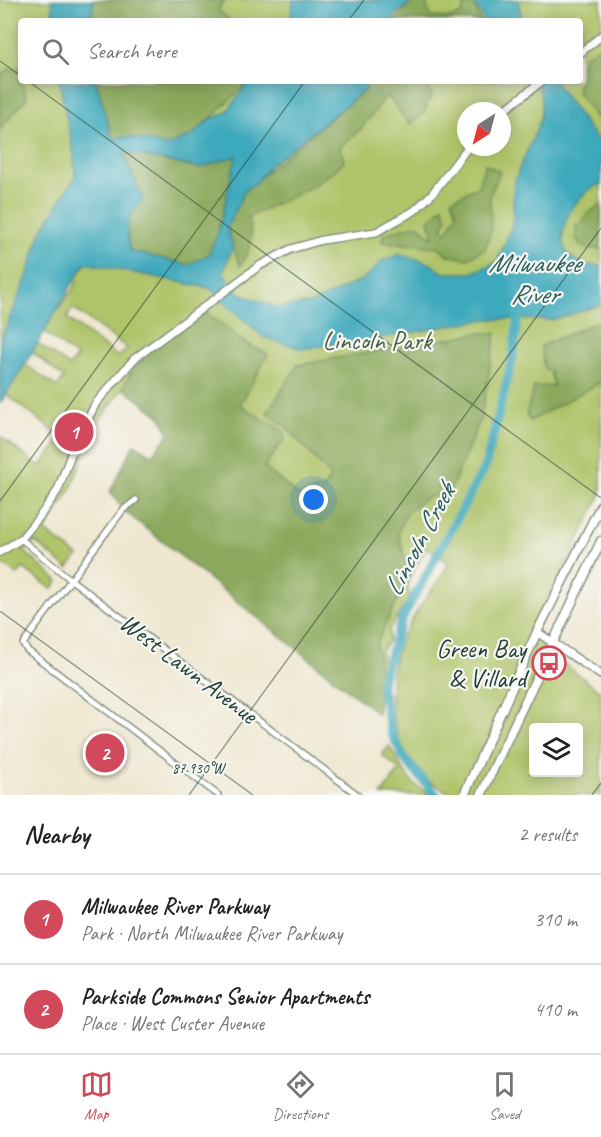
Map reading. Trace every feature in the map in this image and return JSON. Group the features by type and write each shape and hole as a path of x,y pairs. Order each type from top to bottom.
{"main road":[{"path":"464,795 537,632 601,505"},
{"path":"481,795 552,640 601,541"}],"street":[{"path":"583,51 601,36"},
{"path":"511,104 538,84"},
{"path":"0,552 21,539 58,490 82,426 105,389 134,359 259,266 291,249 322,240 376,232 414,211 432,194 461,156"},
{"path":"135,500 123,510 25,638 23,644 27,650 218,795"},
{"name":"West Lawn Avenue","path":"21,539 70,579 358,795"},
{"path":"537,632 601,675"}],"green space":[{"name":"Lincoln Park","path":"0,0 601,0 601,494 535,629 555,657 601,692 601,795 455,794 435,785 418,771 397,733 392,711 393,666 399,645 409,624 449,564 427,547 408,581 409,599 389,629 389,641 381,651 384,663 375,702 127,513 169,458 190,440 123,388 94,428 71,489 45,531 78,556 68,569 35,542 24,551 58,581 52,589 23,568 17,575 4,565 0,567 0,436 40,467 62,438 6,394 25,364 57,387 64,378 31,351 36,342 69,366 77,357 43,331 77,283 72,279 0,379","holes":["73,308 127,348 118,357 67,318"]},
{"path":"94,0 225,0 218,10 227,18 91,18"},
{"path":"413,0 425,1 431,17 450,18 398,18"},
{"path":"465,2 475,7 479,18 450,18 462,14"},
{"path":"601,46 601,124 577,92 579,84 583,84 584,56"},
{"path":"9,69 18,69 18,84 22,84 27,98 0,129 0,82 2,75"},
{"path":"97,84 246,84 192,136 168,146 130,137 112,138"},
{"path":"367,84 428,84 426,88 432,94 424,113 409,124 387,95 361,129 340,147 344,161 334,171 311,187 248,218 251,231 250,243 240,266 227,228 245,190 365,90"},
{"path":"123,152 185,165 237,156 218,234 208,255 188,265 130,251 126,231 131,212"},
{"path":"485,164 500,172 490,195 491,231 485,249 466,259 447,255 439,247 382,242 383,234 418,224 431,237 433,234 429,220 443,206 447,219 442,227 446,233 457,214 452,199 478,187"},
{"path":"601,204 601,248 584,248 576,237 576,225 583,222 586,215"},
{"path":"206,312 248,345 268,354 240,405 283,431 285,438 264,467 298,495 324,488 331,476 287,428 267,413 298,365 479,333 496,333 481,418 450,491 426,498 408,511 398,532 409,575 376,645 380,666 378,714 127,513 110,492 134,444 152,455 169,434 160,416 123,388 129,376 137,364 158,344"},
{"path":"601,320 601,382 530,421 526,415 534,387 554,386 550,372 544,368 541,346"},
{"path":"389,746 413,783 429,795 381,795 400,770 382,755"}],"water":[{"path":"52,0 94,0 91,18 53,18"},
{"path":"293,0 414,0 394,18 290,18"},
{"path":"469,0 518,0 521,18 482,18 475,4"},
{"name":"Milwaukee River","path":"60,84 97,84 112,138 130,137 168,146 191,136 209,120 227,112 247,84 367,84 365,90 270,165 256,183 245,190 227,228 233,247 223,272 241,294 278,308 313,303 365,278 383,260 401,254 429,263 444,273 471,273 497,262 512,223 515,181 539,120 541,107 537,84 556,84 601,145 601,184 588,191 568,216 564,230 564,243 569,255 581,263 601,266 601,305 553,320 486,319 400,335 302,349 263,337 209,288 86,263 23,369 0,403 0,341 28,274 40,234 75,177 74,155","holes":["123,152 200,168 236,156 218,233 208,255 188,265 130,251 127,235 128,223 133,212 143,200"]}],"waterway":[{"name":"Lincoln Creek","path":"436,795 404,758 391,732 381,684 401,621 485,467 513,357 519,308"}],"place":[{"name":"Milwaukee River Parkway","path":"74,432"},
{"name":"Green Bay & Villard","path":"549,663"},
{"name":"Parkside Commons Senior Apartments","path":"105,753"}]}
